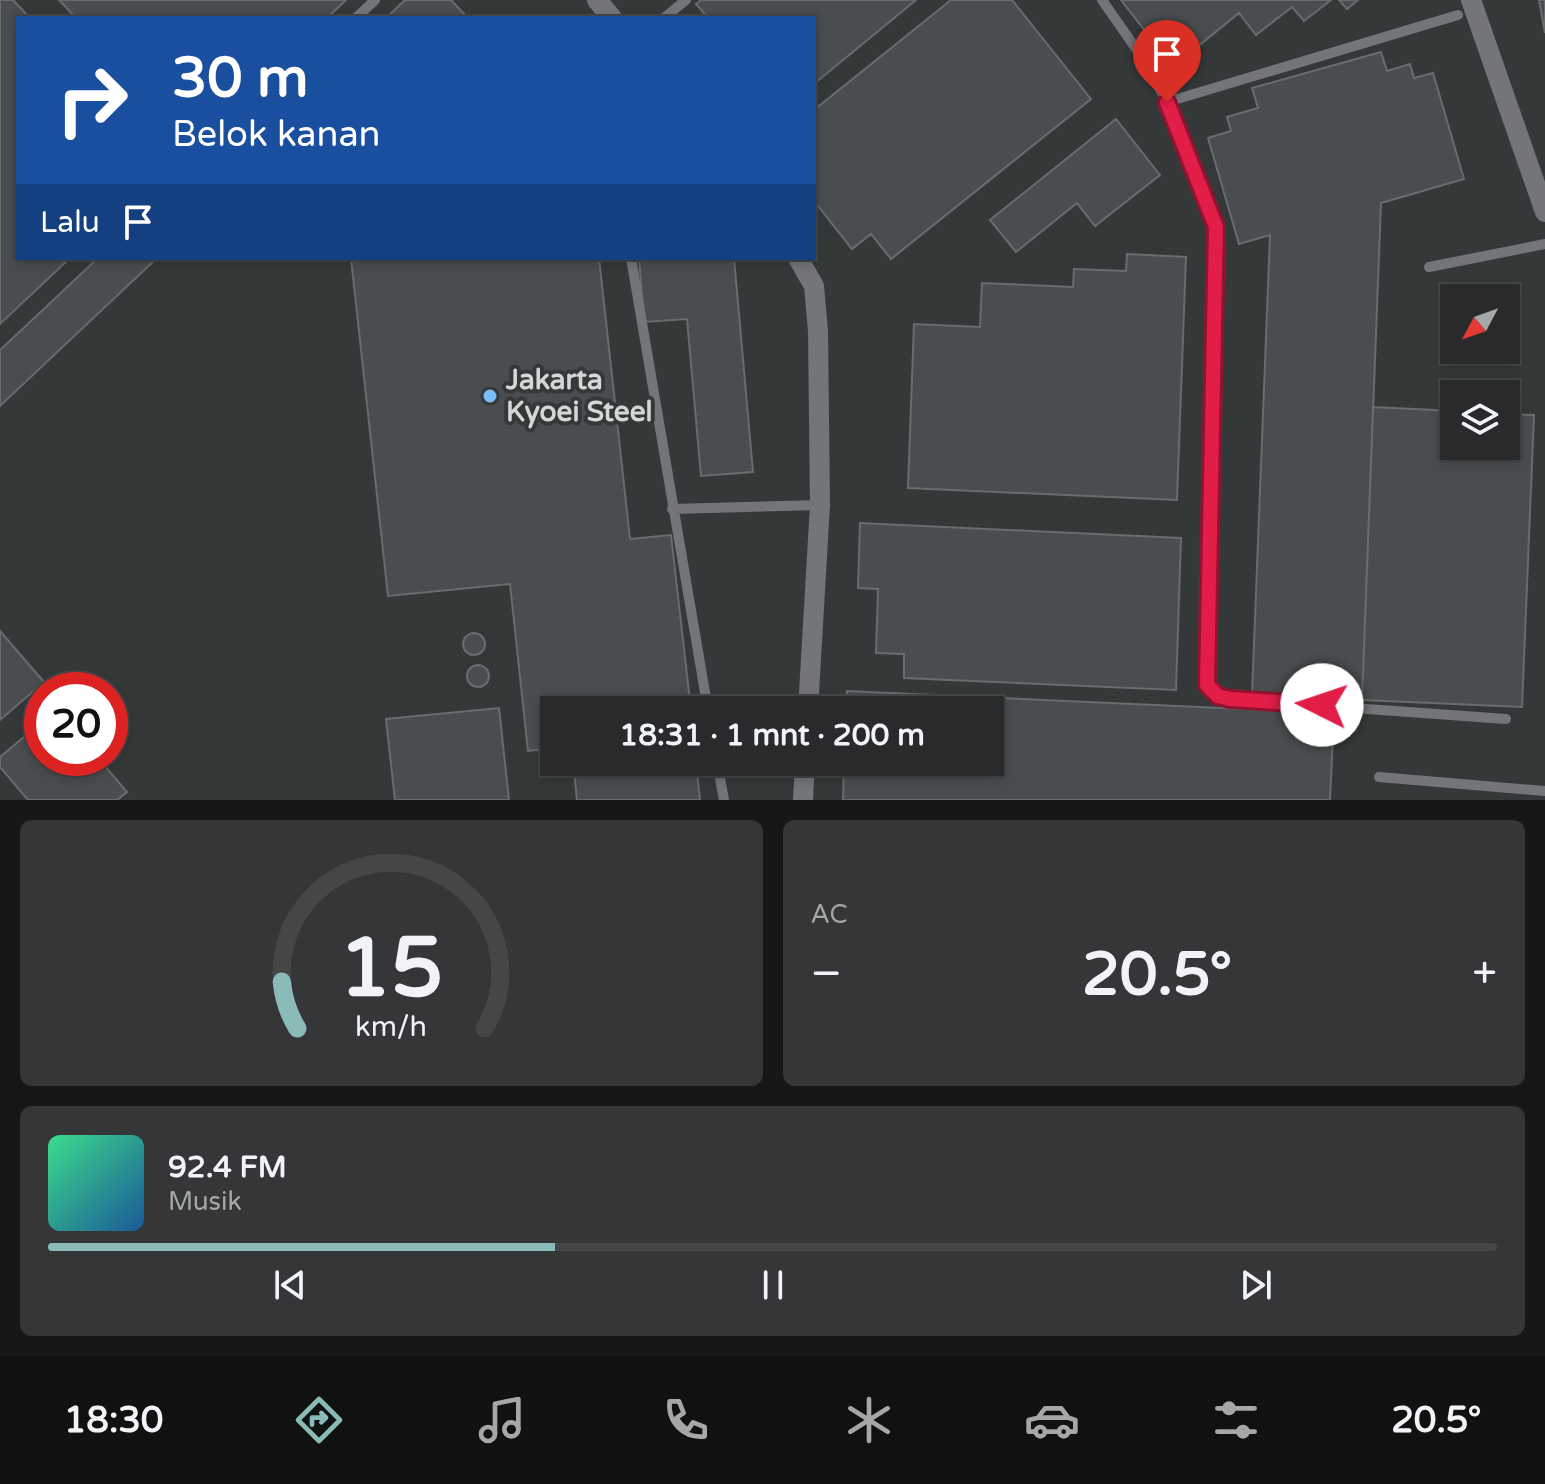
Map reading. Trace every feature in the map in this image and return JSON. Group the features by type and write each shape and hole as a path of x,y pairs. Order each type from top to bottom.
{"street":[{"path":"597,0 610,16"},
{"path":"1465,8 1545,212"},
{"path":"799,260 814,286 820,505 809,696"},
{"path":"803,800 804,776"}],"lane":[{"path":"358,16 375,0"},
{"path":"666,16 686,0"},
{"path":"1102,0 1153,73 1216,227 1207,685 1218,696 1230,699 1506,719"},
{"path":"1167,102 1465,8"},
{"path":"1429,267 1545,244"},
{"path":"631,260 705,696"},
{"path":"672,509 820,505"},
{"path":"720,776 724,800"},
{"path":"1379,777 1545,791"}],"building":[{"path":"0,0 13,0 28,16 16,16 16,260 68,260 0,324"},
{"path":"59,0 346,0 329,16 74,16"},
{"path":"405,0 451,0 466,16 388,16"},
{"path":"701,0 916,0 816,82 816,16 706,16 696,4"},
{"path":"951,0 1012,0 1091,99 891,259 871,234 852,249 816,204 816,108"},
{"path":"1121,0 1331,0 1304,21 1292,7 1256,35 1239,13 1191,52 1174,31 1156,45"},
{"path":"1339,0 1358,0 1347,9"},
{"path":"1539,0 1545,0 1545,33"},
{"path":"1381,52 1387,71 1410,64 1414,78 1433,73 1464,179 1381,203 1362,700 1252,695 1270,235 1239,244 1208,138 1231,131 1227,117 1258,108 1252,88"},
{"path":"1116,119 1160,175 1095,226 1077,203 1016,252 990,220"},
{"path":"1127,254 1186,257 1177,500 908,488 914,324 980,327 982,283 1073,287 1074,269 1126,271"},
{"path":"96,260 155,260 0,406 0,350"},
{"name":"Jakarta Kyoei Steel","path":"351,260 599,260 630,539 671,535 689,696 540,696 540,750 528,751 510,584 388,596"},
{"path":"639,260 734,260 753,472 701,476 687,319 644,322"},
{"path":"1373,407 1440,410 1440,460 1520,460 1520,414 1534,415 1522,707 1362,700"},
{"path":"860,523 1181,538 1176,690 904,678 904,654 876,653 878,589 858,588"},
{"path":"0,631 35,672 24,672 24,699 0,720"},
{"path":"474,633 482,636 485,644 482,652 474,655 466,652 463,644 466,636"},
{"path":"478,665 489,676 478,687 467,676"},
{"path":"847,691 958,696 847,696"},
{"path":"1004,698 1334,713 1330,800 843,800 844,776 1004,776"},
{"path":"499,708 509,800 395,800 386,719"},
{"path":"24,737 24,776 113,776 127,792 117,800 28,800 0,767 0,757"},
{"path":"574,776 697,776 700,800 577,800"}],"place":[{"name":"Jakarta Kyoei Steel","path":"490,396"}],"route":[{"path":"1167,102 1216,227 1207,685 1218,696 1230,699 1322,705"}]}
